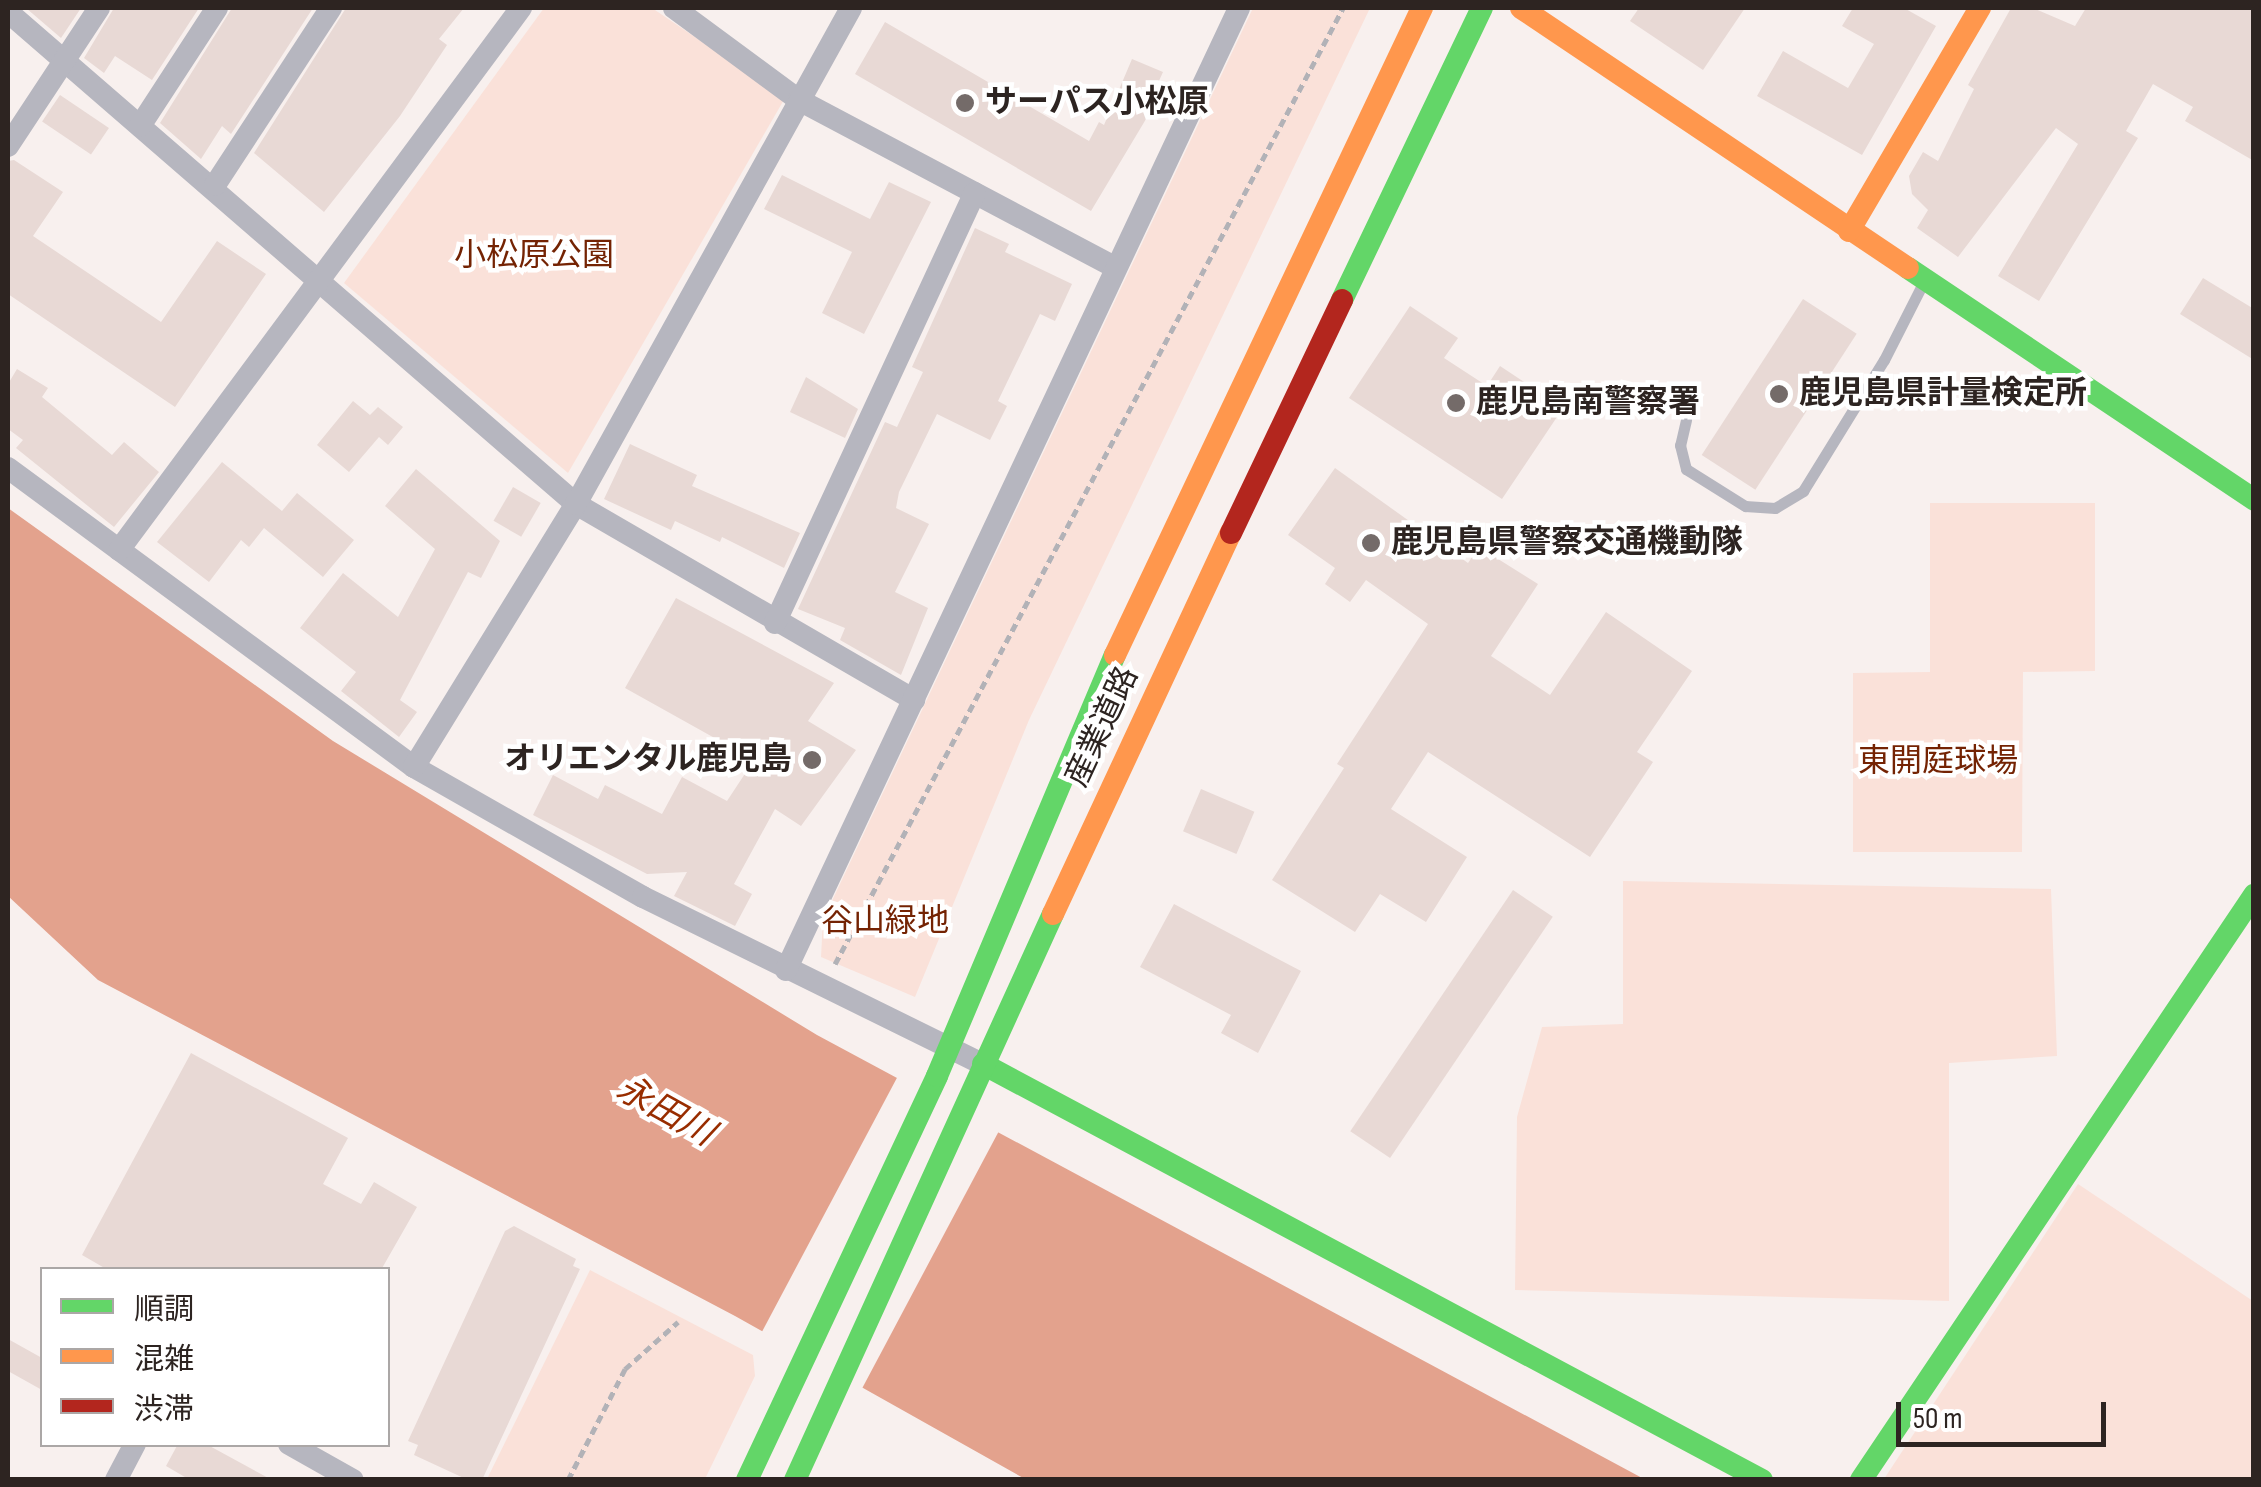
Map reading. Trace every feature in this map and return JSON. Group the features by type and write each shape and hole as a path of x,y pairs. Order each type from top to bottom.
{"main road":[{"name":"産業道路","path":"747,1480 937,1076 1112,661 1422,8"},
{"name":"産業道路","path":"795,1480 968,1096 1482,8"},
{"path":"1521,8 2254,500"},
{"path":"1849,231 1980,8"},
{"path":"1861,1480 2254,896"},
{"path":"983,1064 1762,1480"}],"street":[{"path":"8,146 99,8"},
{"path":"140,126 217,8"},
{"path":"214,185 331,8"},
{"path":"119,550 522,8"},
{"path":"674,8 798,100 1113,266"},
{"path":"414,767 576,504 851,8"},
{"path":"786,970 1113,266 1239,8"},
{"path":"8,12 214,185 576,504 914,700"},
{"path":"776,623 975,193"},
{"path":"8,468 414,767 786,970 983,1064"},
{"path":"116,1480 134,1447"},
{"path":"294,1447 353,1480"}],"lane":[{"path":"1686,420 1680,445 1686,470 1745,506 1775,508 1802,491 1884,360 1925,279"}],"path":[{"path":"834,967 1342,8"},
{"path":"568,1480 625,1369 678,1322"}],"green space":[{"name":"小松原公園","path":"544,8 652,8 785,98 568,473 344,283"},
{"name":"谷山緑地","path":"1253,8 1370,8 1029,720 915,997 821,957 823,920"},
{"name":"東開庭球場","path":"1930,503 2095,503 2095,671 2023,672 2022,852 1853,852 1853,673 1930,672"},
{"path":"1623,881 2051,889 2057,1056 1949,1063 1949,1301 1515,1290 1517,1117 1542,1027 1623,1024"},
{"path":"2078,1184 2253,1301 2253,1479 1884,1479"},
{"path":"590,1270 753,1355 755,1376 705,1479 487,1479"}],"water":[{"name":"永田川","path":"8,508 333,741 817,1035 1644,1479 1025,1479 735,1316 98,980 8,896"}],"pier":[{"path":"899,1074 1001,1128 861,1390 760,1336"}],"building":[{"path":"26,8 81,8 61,38"},
{"path":"114,8 199,8 152,80 115,56 104,73 84,58"},
{"path":"232,8 313,8 231,134 222,126 201,159 160,123"},
{"path":"346,8 464,8 439,39 447,45 400,116 324,212 254,153"},
{"path":"1639,8 1745,8 1703,70 1630,21"},
{"path":"1853,8 1904,8 1936,26 1862,155 1757,96 1783,51 1848,88 1874,44 1842,26"},
{"path":"2011,8 2033,8 2075,26 2086,8 2254,8 2254,161 2185,121 2193,107 2153,84 2126,131 2138,138 2039,301 1998,276 2078,144 2056,128 1958,257 1917,228 1928,210 1912,194 1909,176 1923,152 1938,161 1974,89 1968,85"},
{"name":"サーパス小松原","path":"885,22 1089,141 1099,122 1104,125 1132,59 1163,72 1150,101 1155,104 1091,211 855,74"},
{"path":"60,95 109,128 91,155 42,122"},
{"path":"14,160 63,192 33,236 161,322 217,241 266,274 175,407 8,294 8,161"},
{"path":"782,175 870,219 889,182 931,202 864,334 822,313 852,252 764,209"},
{"path":"975,228 1009,244 1005,252 1072,284 1055,321 1040,314 998,401 1007,406 990,440 937,414 899,492 896,508 929,524 895,592 928,608 901,675 840,640 845,628 798,609 885,422 897,427 923,372 912,367"},
{"path":"2203,278 2254,309 2254,360 2180,314"},
{"name":"鹿児島県計量検定所","path":"1803,299 1857,334 1755,490 1702,455"},
{"name":"鹿児島南警察署","path":"1410,306 1458,338 1444,358 1487,386 1500,366 1563,408 1502,499 1349,398"},
{"path":"17,369 48,388 42,397 112,455 124,442 159,472 114,527 16,448 23,440 8,429 8,384"},
{"path":"806,377 858,409 845,438 790,412"},
{"path":"353,401 370,415 378,407 403,427 388,445 379,437 349,472 317,445"},
{"path":"630,444 697,475 692,486 800,533 784,568 722,537 720,542 675,521 671,530 604,499"},
{"path":"222,462 282,511 297,493 354,540 323,577 264,528 249,547 241,540 209,582 157,542"},
{"path":"1335,468 1468,563 1479,547 1538,584 1491,656 1550,695 1606,612 1692,671 1637,752 1653,762 1590,857 1428,752 1391,809 1467,857 1426,922 1380,894 1355,932 1272,880 1344,768 1337,764 1428,624 1366,580 1350,602 1325,584 1335,568 1288,535"},
{"path":"416,469 500,541 481,578 468,572 400,700 417,712 399,737 341,691 356,672 300,628 343,573 398,617 435,549 385,506"},
{"path":"513,487 541,503 521,537 494,521"},
{"path":"676,598 834,683 808,721 856,750 801,826 775,809 734,884 752,894 735,926 674,896 687,872 647,874 533,815 553,775 598,799 605,785 662,814 682,777 727,801 754,760 625,688"},
{"path":"1201,789 1254,812 1236,854 1183,831"},
{"path":"1513,890 1553,917 1390,1158 1350,1131"},
{"path":"1174,904 1301,971 1258,1053 1221,1033 1231,1015 1140,967"},
{"path":"191,1053 348,1138 323,1184 361,1204 374,1182 417,1207 383,1267 103,1267 82,1255"},
{"path":"514,1226 576,1259 573,1266 580,1269 482,1480 468,1480 414,1455 418,1445 408,1441 505,1231"},
{"path":"8,1339 40,1357 40,1389 8,1371"},
{"path":"176,1447 212,1447 272,1480 190,1480 166,1466"}],"traffic: fast":[{"path":"1342,300 1482,8"},
{"path":"1908,268 2254,500"},
{"path":"747,1480 937,1076 1115,655"},
{"path":"1861,1480 2254,895"},
{"path":"795,1480 1053,914"},
{"path":"983,1064 1762,1480"}],"traffic: slow":[{"path":"1115,655 1422,8"},
{"path":"1521,8 1908,268"},
{"path":"1849,231 1980,8"},
{"path":"1053,914 1231,533"}],"traffic: jam":[{"path":"1231,533 1342,300"}],"place":[{"name":"サーパス小松原","path":"965,103"},
{"name":"鹿児島県計量検定所","path":"1779,394"},
{"name":"鹿児島南警察署","path":"1456,403"},
{"name":"鹿児島県警察交通機動隊","path":"1371,543"},
{"name":"オリエンタル鹿児島","path":"812,760"}]}
